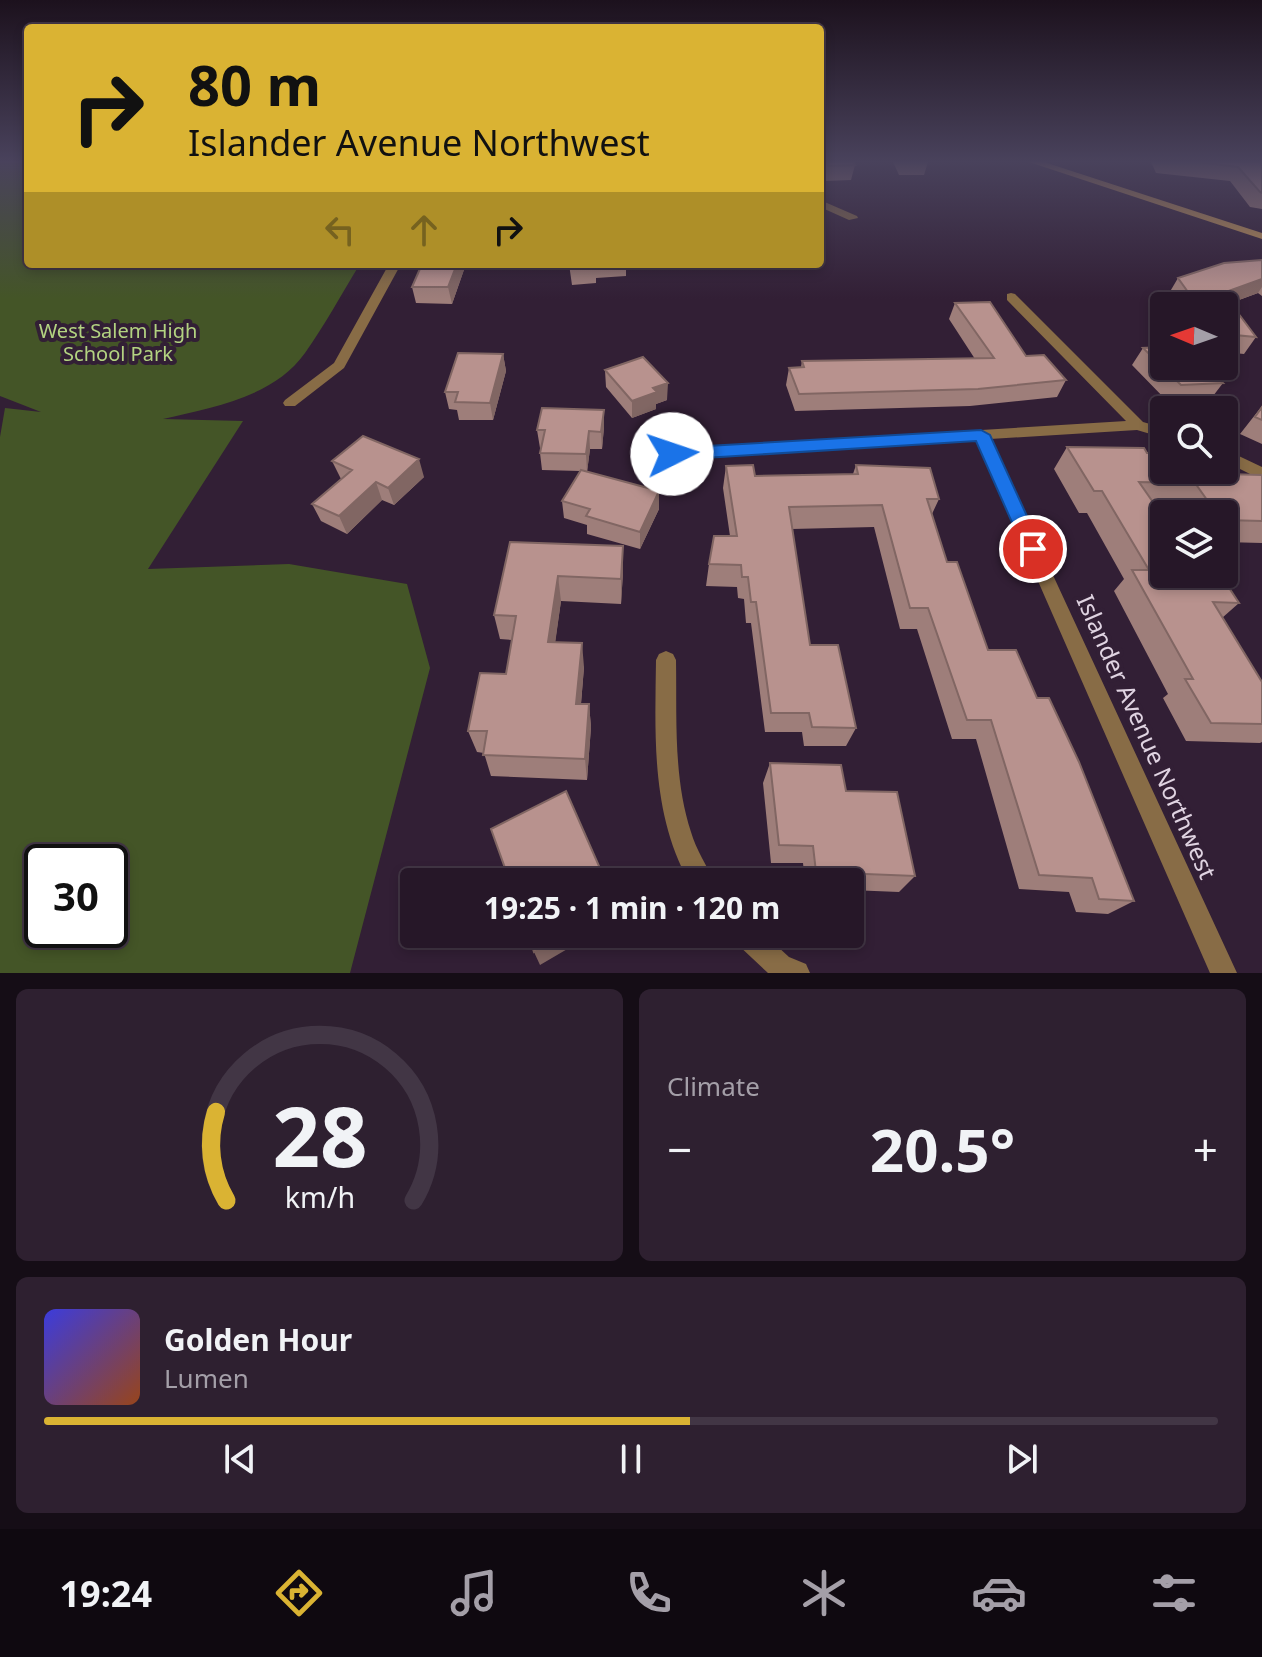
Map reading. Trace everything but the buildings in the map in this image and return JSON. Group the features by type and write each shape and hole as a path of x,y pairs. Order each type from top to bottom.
{"main road":[{"path":"1174,207 1262,236"}],"street":[{"path":"830,207 853,218"},
{"path":"290,403 339,365 393,268"},
{"path":"1011,297 1138,425"},
{"path":"672,454 1138,425 1150,429"},
{"name":"Islander Avenue Northwest","path":"981,435 1224,973"},
{"path":"1238,461 1262,474"},
{"path":"666,660 667,767 674,817 693,868"},
{"path":"760,948 780,966 797,973"}],"green space":[{"name":"West Salem High School Park","path":"0,207 24,207 24,268 358,268 305,353 276,381 240,398 163,419 243,421 148,569 289,564 407,584 430,668 350,973 0,973 0,437 5,408 41,412 0,396"}],"route":[{"path":"672,454 981,435 1033,549"}]}
